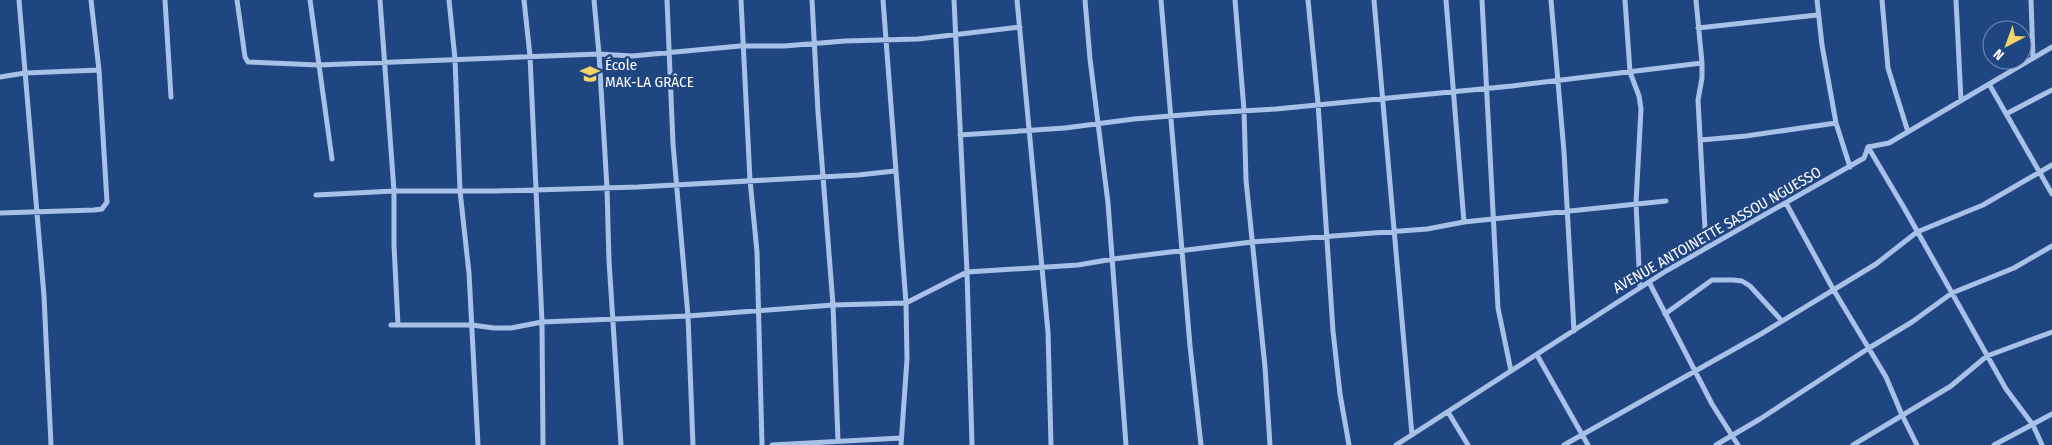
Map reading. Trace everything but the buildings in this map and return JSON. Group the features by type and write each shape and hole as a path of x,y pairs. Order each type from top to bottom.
{"street":[{"path":"18,0 44,296 51,445"},
{"path":"0,213 94,210 102,208 107,202 99,70 91,0"},
{"path":"165,0 171,97"},
{"path":"237,0 244,57 248,62 318,65 599,54 632,56 744,46 784,46 918,39 1020,27"},
{"path":"310,0 332,158"},
{"path":"380,0 394,190 394,245 398,325"},
{"path":"448,0 456,59 460,191 472,324 478,445"},
{"path":"524,0 530,56 542,322 543,445"},
{"path":"594,0 599,54 607,188 609,262 621,445"},
{"path":"667,0 677,184 688,316 693,445"},
{"path":"741,0 750,180 757,252 762,445"},
{"path":"812,0 833,305 838,442"},
{"path":"883,0 906,303 907,359 901,445"},
{"path":"954,0 968,272 972,445"},
{"path":"1017,0 1028,129 1043,266 1048,332 1051,445"},
{"path":"1085,0 1113,259 1126,445"},
{"path":"1161,0 1201,445"},
{"path":"1235,0 1244,110 1246,180 1265,367 1270,445"},
{"path":"1308,0 1318,104 1332,331 1349,445"},
{"path":"1374,0 1412,435"},
{"path":"1446,0 1464,222"},
{"path":"1482,0 1498,308 1511,372"},
{"path":"1551,0 1564,152 1574,331"},
{"path":"1625,0 1630,72 1641,109 1636,203 1640,288"},
{"path":"1696,0 1702,63 1702,78 1698,100 1706,247"},
{"path":"1817,0 1836,123 1850,167"},
{"path":"1882,0 1888,68 1908,132"},
{"path":"1956,0 1962,100"},
{"path":"2031,0 2033,58"},
{"path":"1698,28 1818,15"},
{"path":"2042,445 2033,424 2006,389 1868,147 1889,143 2052,47"},
{"path":"960,135 1065,128 1172,116 1276,109 1487,88 1702,63"},
{"path":"0,77 25,73 99,70"},
{"path":"1989,84 2052,194"},
{"path":"2006,114 2052,90"},
{"path":"1701,140 1754,135 1836,123"},
{"name":"AVENUE ANTOINETTE SASSOU NGUESSO","path":"1396,445 1706,247 1850,167 1864,158 1868,147"},
{"path":"1564,445 1782,321 1876,264 1917,232 1983,205 2052,165"},
{"path":"316,195 394,190 460,191 607,188 895,171"},
{"path":"391,325 472,324 494,328 510,328 542,322 688,316 833,305 906,303 968,272 1078,265 1252,242 1393,232 1568,210 1666,201"},
{"path":"1786,203 1833,289 1886,377 1902,415 1918,445"},
{"path":"1716,445 1912,322 1952,293 2014,268 2052,246"},
{"path":"1665,314 1712,280 1733,280 1742,281 1750,286 1782,321"},
{"path":"1649,282 1712,404 1738,445"},
{"path":"1853,445 1951,386 1987,356 2052,332"},
{"path":"1537,355 1588,445"},
{"path":"1448,412 1468,445"},
{"path":"1994,445 2052,414"},
{"path":"772,445 901,438"}],"place":[{"name":"École MAK-LA GRÂCE","path":"590,74"}]}
